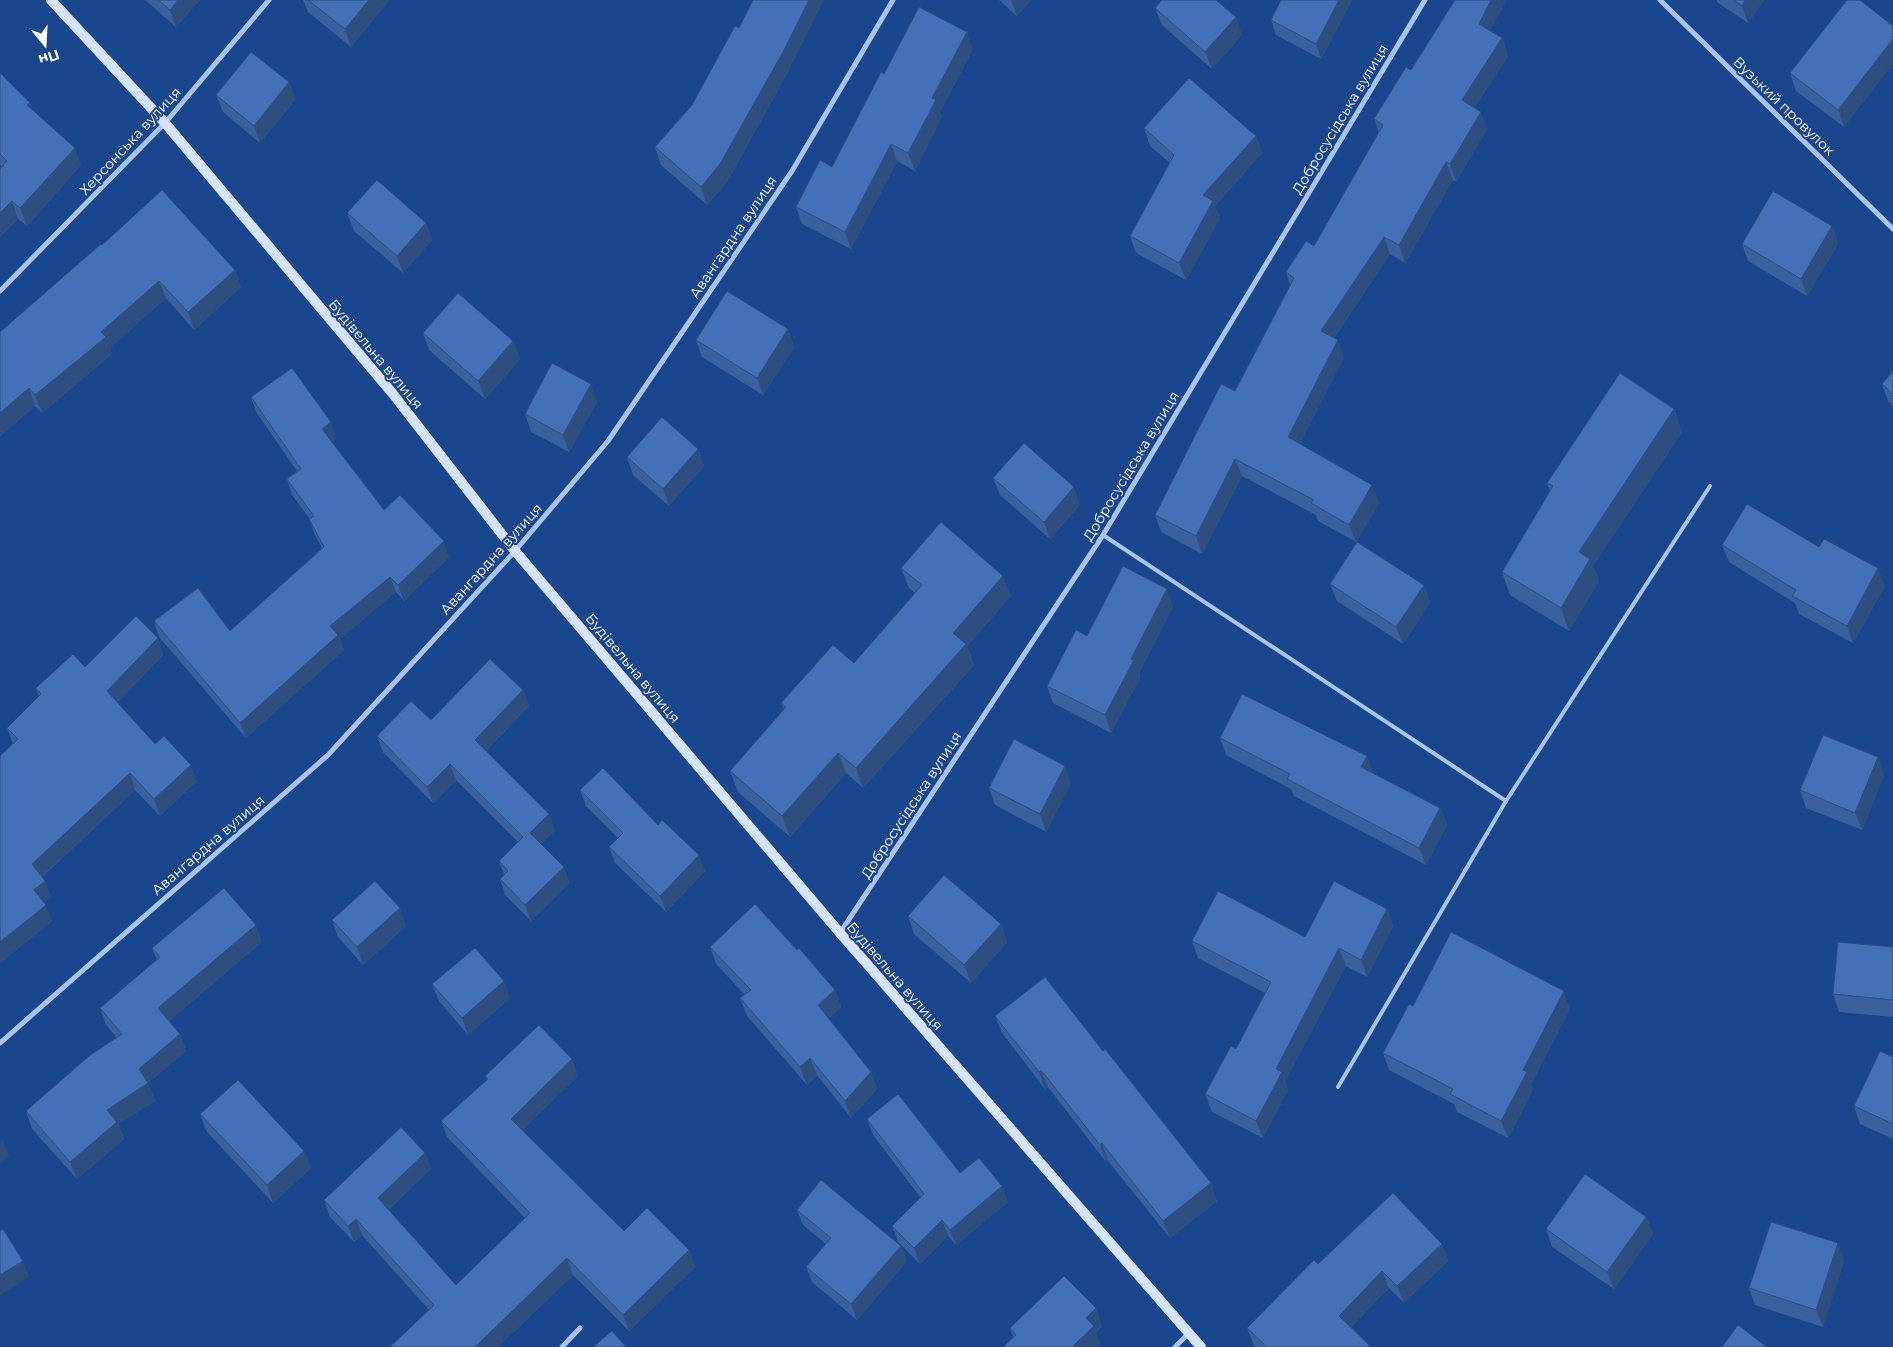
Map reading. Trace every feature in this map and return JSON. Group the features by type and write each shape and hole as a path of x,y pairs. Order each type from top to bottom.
{"street":[{"name":"Будівельна вулиця","path":"51,0 165,123 393,394 516,551 840,934 1201,1347"},
{"name":"Херсонська вулиця","path":"0,291 165,123 269,0"},
{"name":"Авангардна вулиця","path":"0,1043 328,754 516,551 613,433 792,171 893,0"},
{"name":"Добросусідська вулиця","path":"840,934 1103,535 1425,0"},
{"name":"Вузький провулок","path":"1660,0 1893,229"},
{"path":"562,1347 580,1328"},
{"path":"1175,1347 1189,1334"}],"lane":[{"path":"1338,1087 1506,801 1710,486"},
{"path":"1103,535 1506,801"}],"building":[{"path":"158,0 178,0 170,10"},
{"path":"308,0 369,0 345,29"},
{"path":"753,0 809,0 783,52 720,164 701,187 655,147 692,105 735,26 739,28"},
{"path":"1162,0 1216,0 1236,17 1205,52 1155,8"},
{"path":"1281,0 1339,0 1316,44 1271,20"},
{"path":"1455,0 1491,0 1479,24 1502,38 1462,100 1481,112 1450,164 1446,162 1399,245 1384,237 1321,331 1338,340 1288,437 1372,485 1349,525 1311,503 1314,500 1235,459 1196,536 1155,515 1221,384 1235,391 1294,278 1286,272 1306,241 1314,246 1383,125 1374,119 1406,67 1411,70"},
{"path":"1734,0 1745,0 1742,6"},
{"path":"1847,0 1860,0 1893,26 1893,39 1838,110 1790,73"},
{"path":"919,7 967,32 932,98 936,100 908,153 891,144 845,232 796,207 820,160 832,167 881,72 884,74"},
{"path":"251,52 289,82 254,126 216,95"},
{"path":"0,73 30,103 27,105 75,148 20,208 12,201 0,213 0,169 7,161 0,154"},
{"path":"1189,78 1256,136 1203,195 1213,201 1179,263 1130,236 1174,155 1144,128"},
{"path":"377,180 426,223 397,256 347,213"},
{"path":"162,190 235,270 188,312 159,281 101,332 106,337 35,395 29,388 0,413 0,332 102,245"},
{"path":"1773,191 1832,226 1801,279 1742,244"},
{"path":"727,291 788,329 757,378 696,340"},
{"path":"458,293 513,341 478,381 423,333"},
{"path":"552,363 591,384 563,435 525,414"},
{"path":"292,368 331,422 322,429 384,510 400,495 444,541 398,585 390,577 330,626 338,635 240,723 154,621 198,588 230,631 324,547 309,519 314,516 287,479 301,469 251,397"},
{"path":"1893,371 1893,394 1882,384"},
{"path":"1620,373 1674,409 1579,552 1590,559 1561,608 1502,572 1553,486 1547,483"},
{"path":"662,417 698,449 663,489 627,457"},
{"path":"1024,443 1074,487 1044,522 993,478"},
{"path":"1747,504 1819,547 1824,539 1878,568 1847,626 1792,596 1796,590 1722,545"},
{"path":"941,522 1003,576 953,633 966,644 856,768 838,753 782,816 730,771 786,707 781,703 833,645 854,663 922,585 901,568"},
{"path":"1357,542 1424,585 1396,627 1330,584"},
{"path":"1123,566 1167,589 1131,659 1134,660 1105,715 1047,686 1076,630 1087,636"},
{"path":"136,616 158,638 107,691 155,744 164,736 191,765 154,799 130,773 32,864 45,881 34,890 46,905 0,942 0,756 18,739 7,728 41,694 36,688 73,654 85,667"},
{"path":"490,659 523,690 475,740 549,814 530,833 564,867 525,905 500,879 508,871 499,861 523,837 450,764 427,787 377,736 411,701 431,720"},
{"path":"1242,694 1367,756 1361,767 1440,808 1419,848 1287,779 1290,774 1220,738"},
{"path":"1823,735 1878,757 1855,813 1800,790"},
{"path":"1014,739 1065,766 1040,814 989,788"},
{"path":"603,768 658,825 662,820 699,855 660,896 609,847 623,833 580,790"},
{"path":"944,875 1001,924 964,965 908,916"},
{"path":"375,881 400,908 357,947 332,920"},
{"path":"1334,881 1387,909 1361,960 1339,948 1276,1069 1282,1072 1256,1121 1205,1094 1231,1046 1236,1049 1271,982 1192,941 1218,891 1305,937"},
{"path":"224,888 256,925 158,1008 180,1034 139,1069 148,1083 107,1110 117,1122 70,1162 26,1111 89,1056 122,1034 100,1008 160,957 152,948"},
{"path":"755,904 797,950 799,948 835,990 818,1005 871,1072 845,1101 810,1058 800,1067 740,998 751,990 710,947"},
{"path":"1451,932 1564,991 1523,1070 1527,1072 1501,1121 1450,1094 1453,1089 1383,1053 1409,1004 1413,1006"},
{"path":"1838,942 1893,947 1893,1000 1833,994"},
{"path":"475,948 504,981 462,1018 432,984"},
{"path":"1045,977 1103,1051 1105,1049 1211,1183 1163,1221 1102,1143 1100,1145 1041,1070 1039,1072 995,1016"},
{"path":"539,1025 572,1059 511,1119 624,1231 647,1208 689,1250 623,1315 567,1258 475,1347 390,1347 434,1305 356,1219 348,1226 324,1200 401,1127 425,1153 378,1198 456,1285 530,1213 441,1121 488,1079 485,1076"},
{"path":"1880,1051 1893,1057 1893,1124 1854,1106"},
{"path":"238,1080 304,1151 267,1185 200,1114"},
{"path":"898,1094 960,1173 979,1158 1002,1186 950,1230 942,1220 914,1248 892,1226 924,1194 867,1119"},
{"path":"1585,1174 1646,1217 1607,1272 1546,1229"},
{"path":"821,1180 901,1246 851,1304 806,1267 831,1238 797,1210"},
{"path":"1393,1193 1442,1244 1397,1286 1382,1271 1339,1316 1371,1347 1267,1347 1247,1328 1314,1260 1318,1264"},
{"path":"1771,1222 1838,1243 1816,1310 1749,1288"},
{"path":"3,1229 23,1261 0,1275 0,1231"},
{"path":"1064,1276 1096,1308 1086,1318 1094,1326 1072,1347 1003,1347 1016,1335 1010,1328"},
{"path":"1738,1325 1767,1347 1722,1347"},
{"path":"612,1331 626,1347 593,1347"}]}
